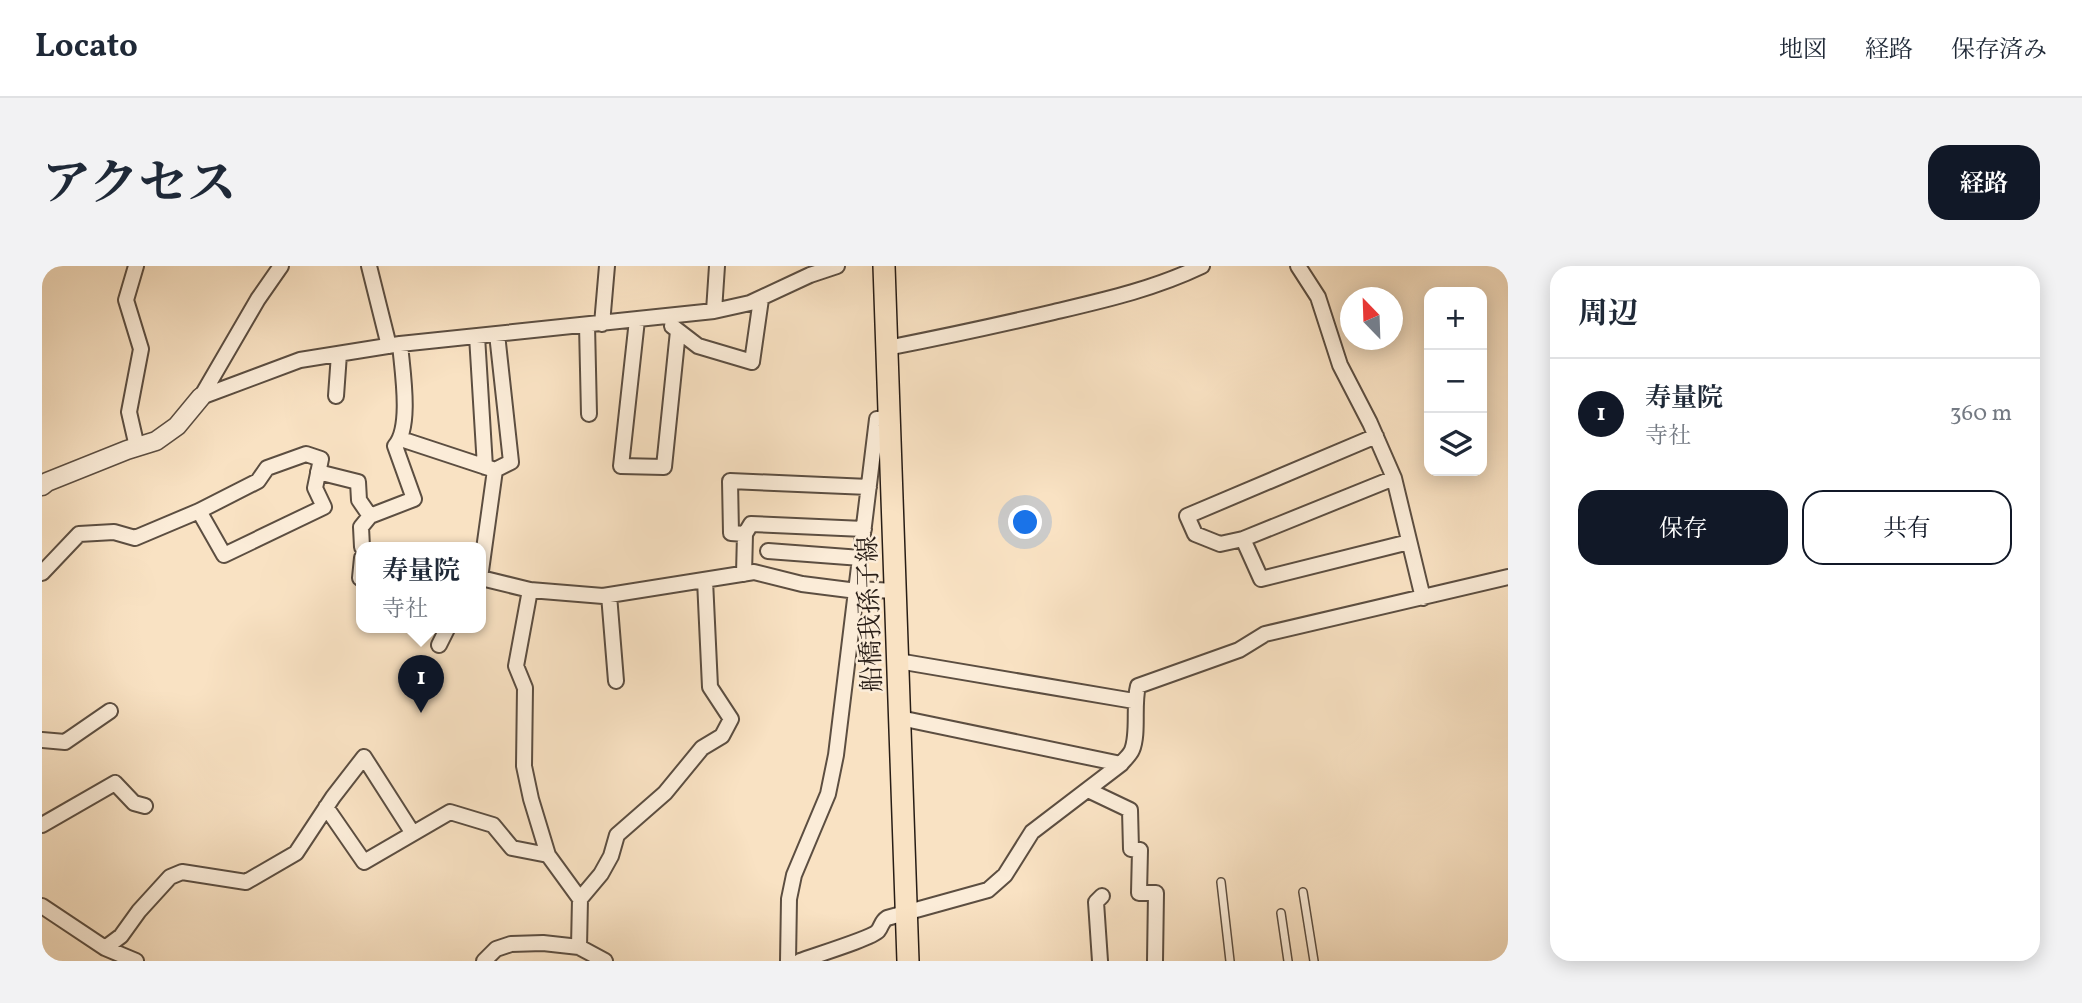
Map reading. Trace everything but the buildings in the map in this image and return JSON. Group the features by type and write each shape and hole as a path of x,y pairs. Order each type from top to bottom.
{"main road":[{"name":"船橋我孫子線","path":"884,266 908,961"}],"street":[{"path":"136,266 127,300 141,348 129,412 138,447"},
{"path":"42,486 156,441 177,426 201,397 258,299 281,266"},
{"path":"362,542 361,527 370,516 414,499 395,446 401,439 405,399 394,345 369,266"},
{"path":"589,414 595,325 607,266"},
{"path":"715,311 717,266"},
{"path":"201,397 300,360 394,345 715,311 761,299 810,275 837,266"},
{"path":"887,348 993,327 1131,294 1171,281 1202,266"},
{"path":"1298,266 1318,297 1340,365 1394,478 1423,598"},
{"path":"660,317 698,346 752,362 761,299"},
{"path":"637,320 621,466 664,467 678,331"},
{"path":"401,439 490,468 512,462 497,334"},
{"path":"477,336 490,468 484,542"},
{"path":"335,396 339,354"},
{"path":"788,961 789,899 794,875 828,794 836,755 877,419 890,418"},
{"path":"1376,436 1187,516 1195,534 1220,544 1243,539 1394,478"},
{"path":"42,573 79,534 114,532 135,538 199,511 257,481 267,468 306,454 321,459 315,488 324,508 224,555 199,511"},
{"path":"318,472 358,482 359,500 370,516"},
{"path":"745,534 731,533 730,481 869,487"},
{"path":"744,574 745,534 751,524 864,529"},
{"path":"1243,539 1261,579 1409,542"},
{"path":"768,551 861,558"},
{"path":"486,579 530,590 609,596 754,572 802,584 895,591"},
{"path":"800,961 867,938 878,932 883,920 988,891 1005,875 1032,832 1121,764 1132,750 1135,729 1134,701 1138,686 1239,650 1265,635 1306,623 1508,577"},
{"path":"580,899 601,874 611,856 617,835 665,793 702,748 722,736 731,719 710,687 705,580"},
{"path":"530,590 516,666 524,688 524,765 548,855 580,899 579,947"},
{"path":"609,596 616,681"},
{"path":"439,645 445,633"},
{"path":"898,661 1134,701"},
{"path":"42,740 65,743 110,711"},
{"path":"900,718 1121,764"},
{"path":"105,948 121,936 139,911 170,877 182,872 246,882 296,853 326,807 364,757 412,832"},
{"path":"42,825 115,783 134,803 145,806"},
{"path":"1088,790 1130,810 1131,849 1140,849 1139,893 1156,893 1155,961"},
{"path":"326,807 363,862 450,811 493,825 512,848 548,855"},
{"path":"1100,961 1096,902 1102,896"},
{"path":"42,906 105,948 136,961"},
{"path":"484,961 496,949 511,944 543,943 579,947 605,961"}],"lane":[{"path":"1221,882 1230,961"},
{"path":"1303,892 1314,961"},
{"path":"1281,913 1288,961"}],"place":[{"name":"寿量院","path":"421,713"}]}
